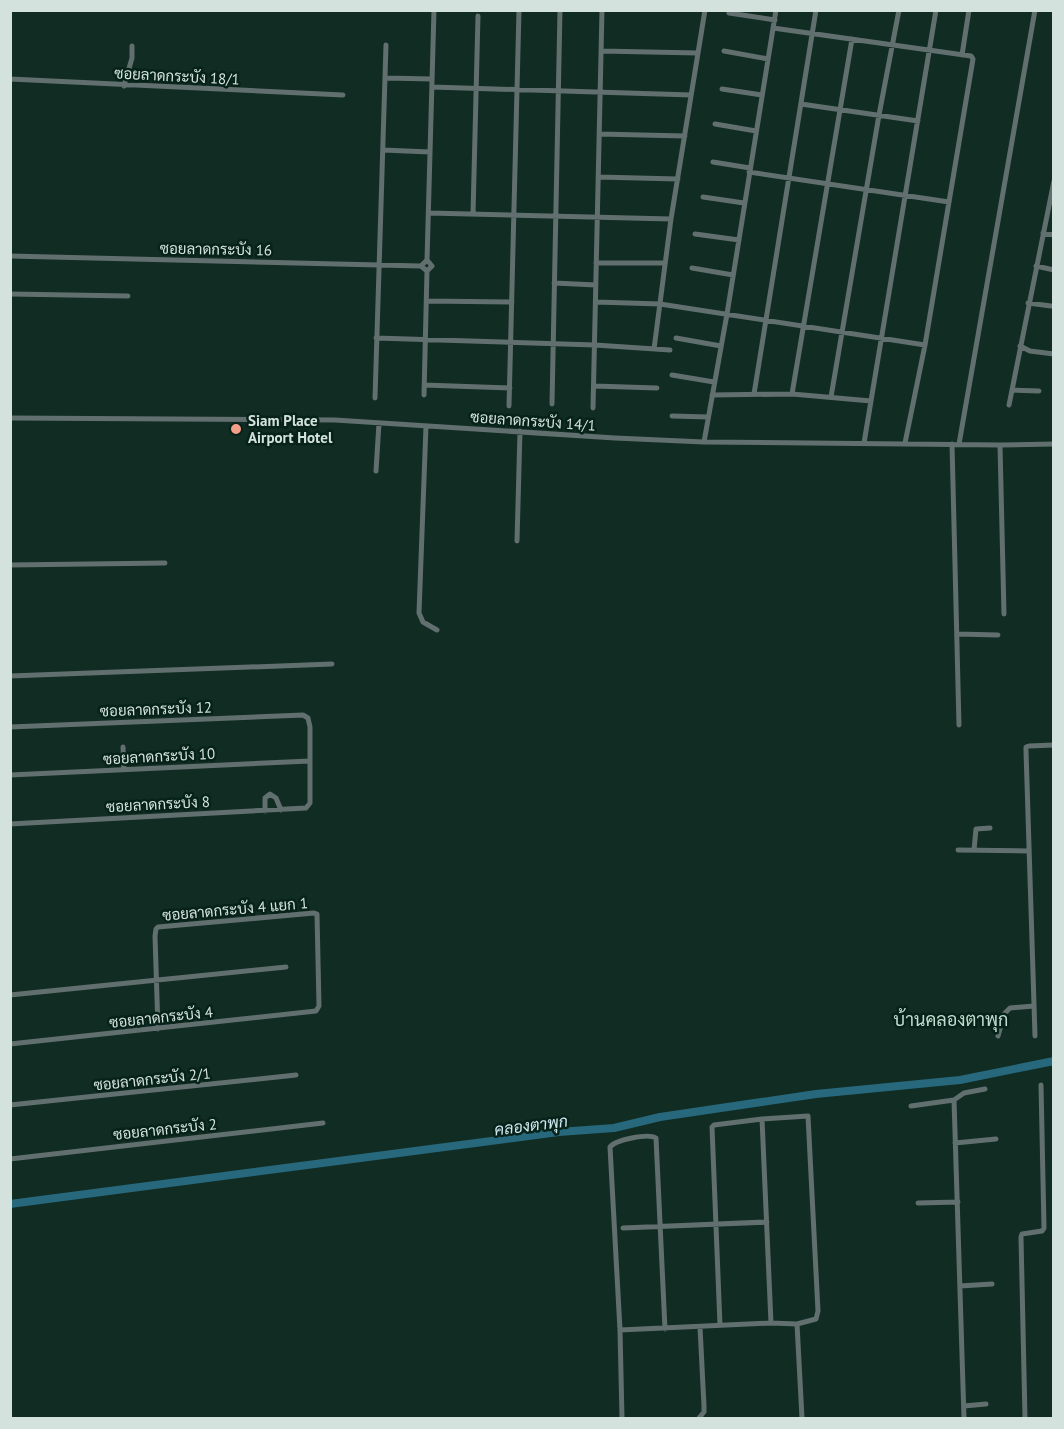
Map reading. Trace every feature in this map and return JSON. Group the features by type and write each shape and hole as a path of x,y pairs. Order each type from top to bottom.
{"street":[{"path":"424,395 427,271 432,266 427,260 434,10"},
{"path":"510,406 519,10"},
{"path":"552,404 560,10"},
{"path":"593,408 602,10"},
{"path":"654,349 671,219 705,10"},
{"path":"704,442 776,10"},
{"path":"754,394 816,10"},
{"path":"831,397 899,11 890,10"},
{"path":"864,443 936,10"},
{"path":"962,55 969,10"},
{"path":"959,724 956,444 1035,10"},
{"path":"729,13 775,20"},
{"path":"473,214 478,16"},
{"path":"773,28 971,56 973,59 925,345 905,443"},
{"path":"792,393 852,39"},
{"path":"375,398 386,45"},
{"path":"124,86 132,58 132,46"},
{"path":"601,51 698,53"},
{"path":"724,51 768,59"},
{"path":"385,78 432,79"},
{"name":"ซอยลาดกระบัง 18/1","path":"10,79 343,95"},
{"path":"432,87 692,94"},
{"path":"722,89 762,95"},
{"path":"801,104 918,120"},
{"path":"715,124 756,131"},
{"path":"599,134 685,136"},
{"path":"382,150 430,152"},
{"path":"713,162 789,177 949,202"},
{"path":"598,177 678,179"},
{"path":"1010,405 1028,303 1052,201 1053,181"},
{"path":"703,197 744,203"},
{"path":"429,213 671,219"},
{"path":"1043,233 1053,235"},
{"path":"695,234 739,240"},
{"name":"ซอยลาดกระบัง 16","path":"10,256 421,266"},
{"path":"427,260 421,266 427,271"},
{"path":"597,262 665,263"},
{"path":"1036,266 1053,270"},
{"path":"692,268 733,275"},
{"path":"554,283 596,285"},
{"path":"10,294 128,296"},
{"path":"426,301 512,302"},
{"path":"596,302 660,304 925,345"},
{"path":"1028,303 1051,306"},
{"path":"376,338 595,345 670,350"},
{"path":"676,339 721,346"},
{"path":"1020,346 1030,351 1053,354"},
{"path":"672,375 714,382"},
{"path":"424,385 510,388"},
{"path":"594,386 657,388"},
{"path":"1012,390 1039,391"},
{"path":"712,395 792,393 871,401"},
{"path":"672,416 708,417"},
{"name":"ซอยลาดกระบัง 14/1","path":"10,418 325,420 704,442 1053,444"},
{"path":"375,471 379,423"},
{"path":"426,426 419,613 423,622 437,630"},
{"path":"517,541 520,432"},
{"path":"1000,445 1004,614"},
{"path":"10,565 165,563"},
{"path":"957,634 998,634"},
{"path":"10,676 332,664"},
{"name":"ซอยลาดกระบัง 12","path":"10,727 303,715 309,720 310,761"},
{"path":"1035,1036 1026,747 1053,745"},
{"path":"123,747 123,770"},
{"name":"ซอยลาดกระบัง 10","path":"10,775 310,761"},
{"name":"ซอยลาดกระบัง 8","path":"10,824 306,808 310,803 310,761"},
{"path":"265,811 266,796 270,794 276,798 281,810"},
{"path":"974,850 976,829 990,828"},
{"path":"958,850 1029,851"},
{"name":"ซอยลาดกระบัง 4 แยก 1","path":"158,1029 155,936 158,927 314,913 318,917 319,1006 314,1012"},
{"path":"10,996 286,968"},
{"path":"998,1036 1006,1011 1014,1007 1034,1006"},
{"name":"ซอยลาดกระบัง 4","path":"10,1044 314,1012"},
{"name":"ซอยลาดกระบัง 2/1","path":"10,1105 296,1075"},
{"path":"1025,1419 1021,1237 1022,1234 1042,1231 1044,1228 1041,1084"},
{"path":"911,1106 954,1100 964,1093 986,1089"},
{"path":"954,1100 964,1419"},
{"path":"620,1330 771,1323 797,1324 816,1319 818,1311 809,1118 805,1115 712,1127 720,1325"},
{"path":"762,1119 771,1323"},
{"name":"ซอยลาดกระบัง 2","path":"10,1159 323,1123"},
{"path":"622,1419 620,1330 610,1147 614,1142 648,1135 656,1138 666,1329"},
{"path":"955,1143 996,1139"},
{"path":"918,1203 958,1202"},
{"path":"623,1228 766,1222"},
{"path":"960,1286 992,1284"},
{"path":"797,1324 802,1419"},
{"path":"699,1419 704,1412 700,1327"},
{"path":"964,1406 986,1404"}],"waterway":[{"name":"คลองตาพุก","path":"10,1204 559,1132 614,1128 660,1117 816,1094 960,1080 1054,1061"}],"place":[{"name":"Siam Place Airport Hotel","path":"236,429"}],"district":[{"name":"บ้านคลองตาพุก","path":"951,1019"}]}
